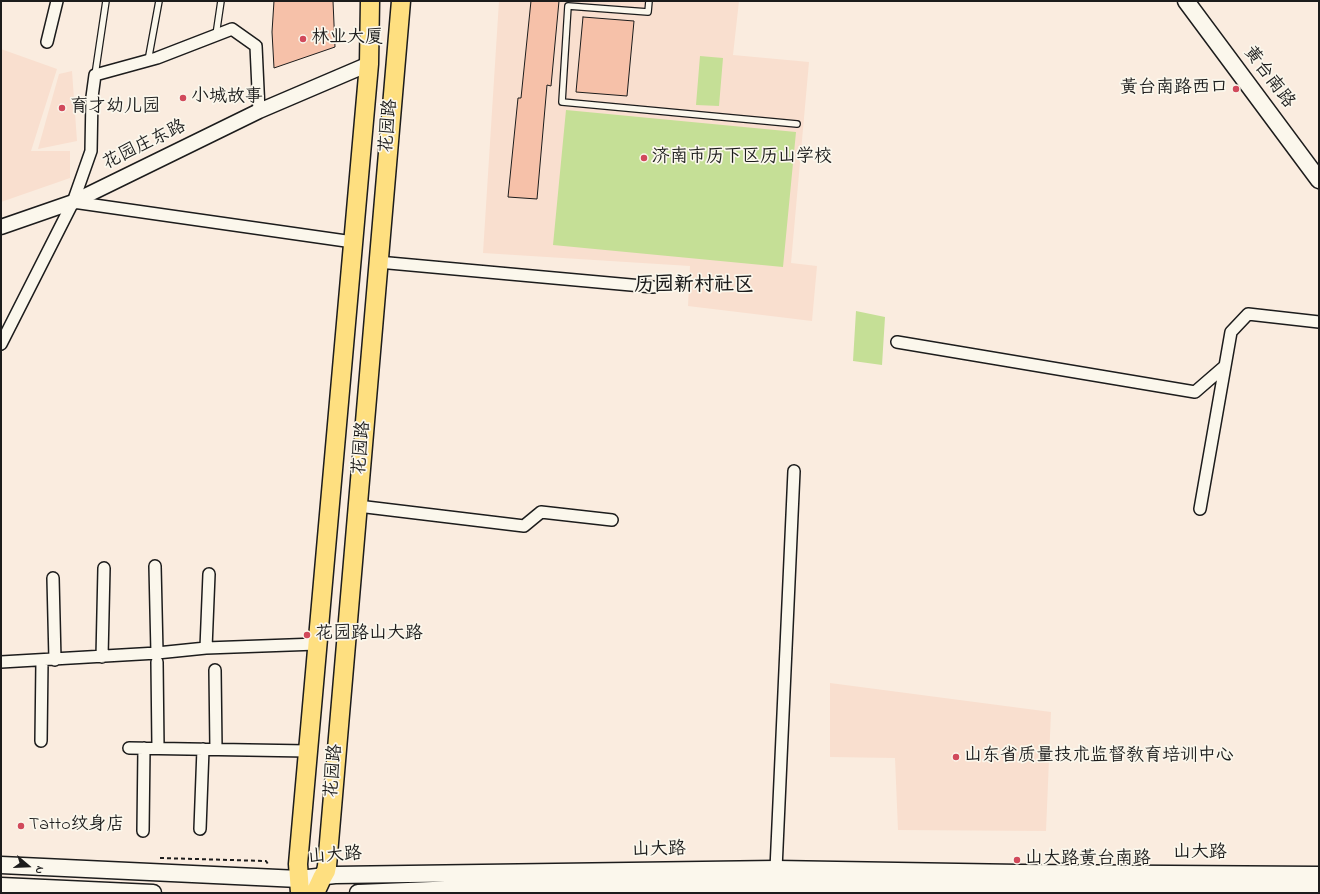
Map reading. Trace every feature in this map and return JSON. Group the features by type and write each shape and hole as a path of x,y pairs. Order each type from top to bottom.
{"main road":[{"name":"花园路","path":"300,886 298,868 369,64 370,1"},
{"name":"花园路","path":"318,885 326,871 327,866 401,1"},
{"name":"黄台南路","path":"1186,1 1319,180"},
{"name":"山大路","path":"1,865 300,886 318,885 343,875 776,882 974,890 1319,888"},
{"name":"山大路","path":"358,893 559,885 776,882 1018,873 1319,875"},
{"path":"1,886 153,893"}],"street":[{"path":"47,42 57,1"},
{"path":"1,344 73,202 91,151 92,97 95,75 148,61 232,29 256,46 259,111"},
{"name":"花园庄东路","path":"1,227 73,202 259,111 369,64"},
{"path":"73,202 353,242"},
{"path":"378,262 653,287"},
{"path":"1200,509 1231,332 1248,314 1319,322"},
{"path":"897,342 1195,392 1225,366"},
{"path":"776,882 794,471"},
{"path":"358,506 524,526 541,512 612,520"},
{"path":"155,566 158,748"},
{"path":"102,657 104,568"},
{"path":"206,648 209,574"},
{"path":"53,578 55,660"},
{"path":"1,662 102,657 157,658 206,648 317,644"},
{"path":"41,741 42,661"},
{"path":"215,670 216,749"},
{"path":"129,748 308,751"},
{"path":"143,831 144,748"},
{"path":"200,830 203,749"},
{"name":"山大路","path":"530,893 559,885"}],"lane":[{"path":"95,75 106,1"},
{"path":"148,61 159,1"},
{"path":"216,35 220,1"},
{"path":"649,1 648,12 568,6 562,102 796,124"}],"shaded area":[{"name":"济南市历下区历山学校","path":"499,1 739,1 733,55 809,62 791,263 817,266 812,321 688,306 690,266 483,253"},
{"path":"1,49 57,69 31,151 70,151 70,178 1,202"},
{"name":"育才幼儿园","path":"72,71 77,141 38,149 59,74"},
{"name":"山东省质量技术监督教育培训中心","path":"830,683 1051,712 1046,831 898,830 895,758 830,757"}],"green space":[{"path":"700,56 723,58 719,106 696,105"},
{"path":"566,110 796,132 783,267 553,245"},
{"path":"856,311 885,317 882,365 853,361"}],"building":[{"name":"林业大厦","path":"274,1 333,1 335,47 274,68 272,32"},
{"path":"531,1 559,1 551,86 547,85 537,199 508,197 518,98 521,98"},
{"path":"583,17 634,21 627,96 576,92"}],"place":[{"name":"林业大厦","path":"303,39"},
{"name":"黄台南路西口","path":"1236,89"},
{"name":"小城故事","path":"183,98"},
{"name":"育才幼儿园","path":"62,108"},
{"name":"济南市历下区历山学校","path":"644,158"},
{"name":"花园路山大路","path":"307,635"},
{"name":"山东省质量技术监督教育培训中心","path":"956,757"},
{"name":"Tatto纹身店","path":"21,826"},
{"name":"山大路黄台南路","path":"1017,860"}],"district":[{"name":"历园新村社区","path":"694,287"}]}
